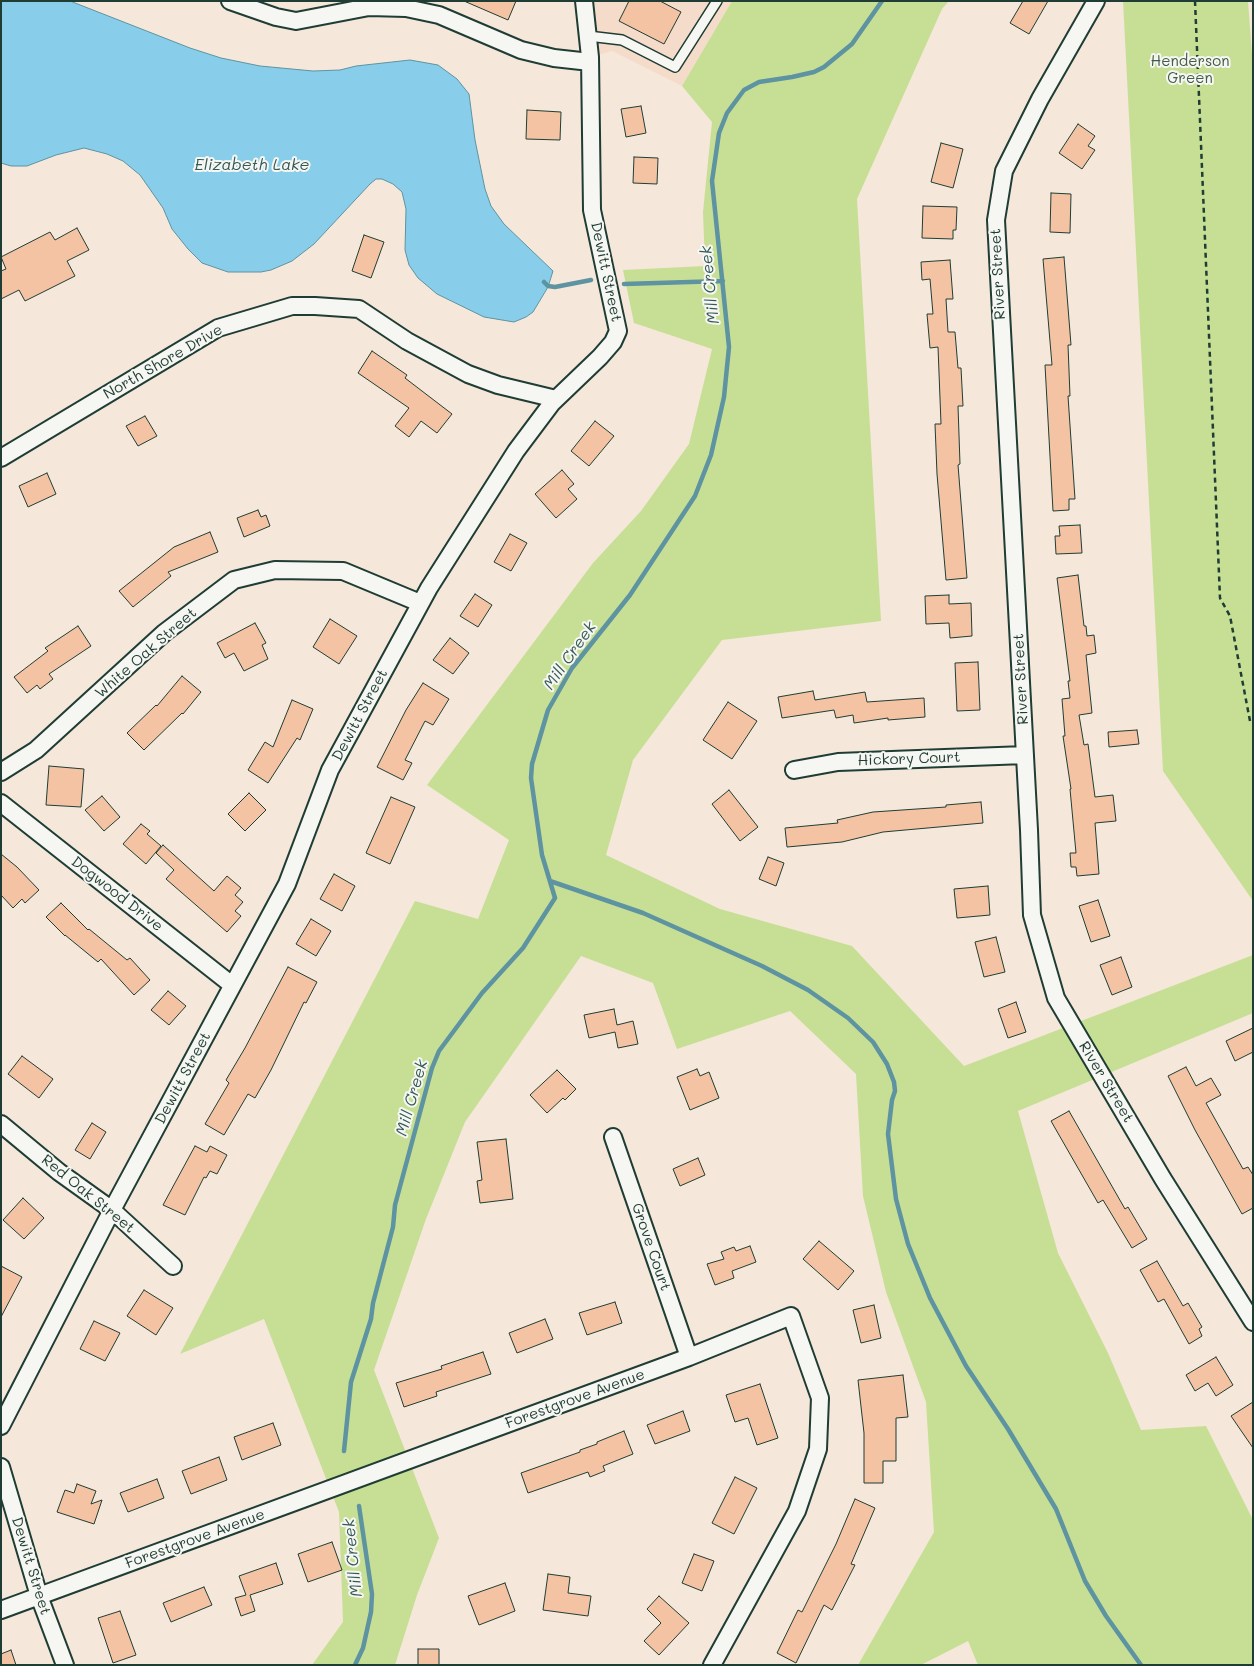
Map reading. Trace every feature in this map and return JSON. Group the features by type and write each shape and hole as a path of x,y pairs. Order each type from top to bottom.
{"street":[{"path":"230,1 276,17 296,21 369,7 406,8 439,15 521,50 554,58 590,62"},
{"name":"Dewitt Street","path":"1,1426 112,1210 287,884 330,770 420,603 516,451 556,399 613,342 618,330 592,210 590,62 584,1"},
{"name":"River Street","path":"1096,1 1040,99 1004,171 996,220 1032,914 1056,998 1163,1179 1253,1322"},
{"name":"North Shore Drive","path":"1,458 218,328 292,306 359,309 407,341 468,374 498,385 556,399"},
{"name":"White Oak Street","path":"1,772 36,750 164,634 234,580 275,570 343,570 420,603"},
{"name":"Hickory Court","path":"794,770 838,762 1025,755"},
{"name":"Dogwood Drive","path":"1,803 232,985"},
{"name":"Red Oak Street","path":"1,1124 59,1172 112,1210 174,1266"},
{"name":"Grove Court","path":"613,1137 689,1357"},
{"name":"Forestgrove Avenue","path":"1,1610 689,1357 791,1316 820,1398 818,1449 797,1511 712,1665"},
{"name":"Dewitt Street","path":"1,1467 39,1596 65,1665"}],"lane":[{"path":"588,36 622,40 675,67 717,1"}],"path":[{"path":"1195,1 1220,598 1230,616 1250,721 1253,724"}],"shaded area":[{"path":"584,1 732,1 682,86 612,51 590,57"}],"green space":[{"path":"732,1 949,1 942,9 857,199 881,621 722,640 633,760 606,855 720,909 852,946 964,1066 1253,955 1253,1013 1018,1111 1058,1253 1108,1353 1141,1430 1206,1426 1253,1520 1253,1665 978,1665 968,1641 921,1665 858,1665 934,1532 926,1402 886,1292 863,1196 856,1074 790,1011 677,1049 653,983 581,956 465,1122 426,1219 374,1370 439,1538 417,1595 395,1665 312,1665 343,1622 339,1512 264,1319 180,1354 415,901 478,919 509,840 427,785 593,563 641,511 689,444 712,349 634,323 623,270 705,266 703,212 712,122 682,86"},
{"name":"Henderson Green","path":"1123,1 1248,1 1253,68 1253,901 1163,771"}],"water":[{"name":"Elizabeth Lake","path":"1,1 70,1 190,48 221,58 260,66 313,71 340,70 356,66 410,60 438,65 457,79 469,94 475,140 485,189 491,206 504,224 553,271 548,287 533,312 514,322 484,317 437,294 418,278 409,265 405,250 406,209 402,192 393,184 382,179 376,179 370,184 314,244 292,261 261,272 228,272 202,263 188,249 172,229 163,208 140,175 123,161 107,154 84,148 56,155 27,166 11,166 1,163"}],"building":[{"path":"464,1 516,1 508,20"},
{"path":"629,1 660,1 681,12 664,44 619,21"},
{"path":"1023,1 1048,1 1029,34 1010,23"},
{"path":"641,106 646,133 626,137 621,109"},
{"path":"527,110 561,112 560,140 526,139"},
{"path":"1078,124 1095,136 1088,146 1095,150 1082,169 1059,153"},
{"path":"941,143 963,149 953,188 931,182"},
{"path":"634,157 658,158 657,184 633,183"},
{"path":"1051,193 1071,194 1070,233 1050,232"},
{"path":"923,206 957,207 956,230 953,230 953,239 922,238"},
{"path":"77,228 89,250 67,261 75,276 25,301 19,290 1,299 1,271 6,269 1,257 50,232 55,240"},
{"path":"364,235 384,242 371,278 352,271"},
{"path":"1064,257 1071,345 1068,345 1070,396 1068,396 1075,499 1069,499 1069,510 1053,511 1045,365 1052,365 1043,259"},
{"path":"950,260 953,299 946,299 948,332 955,332 958,368 961,368 963,406 958,406 960,464 958,465 967,578 946,580 937,474 935,424 941,424 938,347 930,348 927,314 933,314 930,279 922,280 921,262"},
{"path":"372,351 407,375 405,378 452,414 437,433 421,421 409,437 395,426 409,408 358,373"},
{"path":"145,416 157,436 138,446 126,426"},
{"path":"595,421 614,436 589,466 571,451"},
{"path":"562,470 574,484 568,489 577,499 556,518 535,494"},
{"path":"47,473 56,494 28,507 19,486"},
{"path":"258,510 261,517 266,515 270,526 244,537 237,518"},
{"path":"1080,525 1082,553 1056,554 1055,536 1060,536 1059,526"},
{"path":"210,532 218,552 168,572 171,576 133,607 119,591 174,547"},
{"path":"510,534 527,543 511,571 494,562"},
{"path":"1078,575 1084,626 1086,626 1087,636 1094,635 1096,653 1086,655 1092,713 1079,715 1084,745 1088,744 1095,797 1113,795 1116,821 1095,823 1099,874 1077,876 1076,867 1071,867 1070,853 1076,853 1071,789 1063,736 1065,736 1062,699 1070,698 1068,681 1070,681 1057,578"},
{"path":"475,594 492,605 478,627 460,616"},
{"path":"949,595 949,604 971,603 972,636 950,638 949,623 926,624 925,596"},
{"path":"330,619 357,636 339,664 313,647"},
{"path":"255,623 266,643 262,645 268,659 244,671 234,653 225,658 217,643"},
{"path":"78,626 91,646 49,674 53,679 40,689 37,685 27,693 14,677 48,651 45,648"},
{"path":"450,638 469,653 453,674 433,660"},
{"path":"978,662 980,710 957,711 955,663"},
{"path":"182,676 201,692 183,714 144,750 127,733 157,706"},
{"path":"423,683 449,699 433,725 425,721 405,760 412,763 403,780 377,767 406,710"},
{"path":"813,691 815,700 865,692 867,702 924,698 925,717 888,720 888,718 854,723 853,715 836,718 834,710 782,718 778,697"},
{"path":"292,700 313,709 300,740 297,738 268,783 248,770 265,742 273,747"},
{"path":"728,702 757,721 732,759 703,740"},
{"path":"1137,730 1139,744 1109,747 1108,732"},
{"path":"49,766 84,769 81,807 46,805"},
{"path":"729,790 758,827 740,841 712,804"},
{"path":"249,793 266,810 245,831 228,814"},
{"path":"102,796 120,817 104,831 85,810"},
{"path":"391,797 415,807 390,864 366,853"},
{"path":"981,802 983,823 883,832 842,842 787,847 785,828 838,823 837,820 873,812 946,807 946,805"},
{"path":"141,824 150,831 147,834 161,846 146,864 123,844"},
{"path":"163,845 214,891 227,876 241,888 235,895 243,902 235,911 241,916 227,932 166,879 174,870 156,853"},
{"path":"1,854 17,867 39,890 25,903 22,899 13,908 1,895"},
{"path":"768,857 784,863 776,886 759,879"},
{"path":"334,874 355,886 342,911 320,899"},
{"path":"988,886 990,915 957,918 954,889"},
{"path":"1098,900 1110,936 1091,942 1079,906"},
{"path":"61,903 88,930 127,960 130,958 150,980 134,995 101,959 98,962 65,936 46,917"},
{"path":"311,919 331,931 316,956 296,944"},
{"path":"996,937 1005,972 984,977 975,942"},
{"path":"1121,957 1132,987 1112,995 1100,965"},
{"path":"288,967 317,982 306,1003 304,1002 271,1070 255,1098 248,1094 224,1135 205,1124 229,1083 226,1080"},
{"path":"168,991 186,1006 169,1025 151,1010"},
{"path":"1016,1002 1026,1032 1008,1038 998,1009"},
{"path":"614,1009 617,1025 633,1021 638,1044 618,1048 615,1032 589,1038 584,1015"},
{"path":"1253,1028 1253,1052 1235,1061 1226,1041"},
{"path":"22,1056 53,1079 39,1098 8,1074"},
{"path":"1186,1067 1196,1086 1211,1078 1221,1095 1206,1103 1243,1169 1248,1167 1253,1175 1253,1208 1242,1214 1195,1130 1168,1076"},
{"path":"697,1069 700,1076 709,1072 719,1098 690,1110 677,1077"},
{"path":"557,1070 576,1089 547,1113 530,1095"},
{"path":"1069,1111 1125,1209 1128,1207 1147,1239 1132,1248 1103,1200 1098,1203 1051,1121"},
{"path":"92,1123 106,1132 90,1159 75,1150"},
{"path":"506,1139 513,1199 480,1203 477,1181 482,1180 477,1142"},
{"path":"195,1146 207,1152 210,1146 227,1155 217,1174 210,1171 206,1178 204,1177 185,1215 163,1205"},
{"path":"698,1158 705,1175 680,1186 673,1169"},
{"path":"23,1198 44,1218 24,1239 3,1220"},
{"path":"819,1241 854,1271 838,1290 803,1259"},
{"path":"750,1246 756,1262 732,1271 734,1278 715,1285 707,1264 724,1259 721,1252 734,1247 736,1251"},
{"path":"1157,1261 1183,1306 1188,1303 1202,1327 1199,1329 1202,1336 1189,1344 1164,1299 1158,1302 1140,1270"},
{"path":"1,1266 22,1277 1,1317"},
{"path":"144,1290 173,1308 156,1335 127,1316"},
{"path":"615,1302 622,1323 587,1335 579,1313"},
{"path":"874,1305 881,1338 861,1343 853,1310"},
{"path":"545,1319 553,1339 517,1353 509,1333"},
{"path":"94,1321 120,1333 105,1361 80,1349"},
{"path":"483,1352 491,1374 436,1392 437,1396 404,1407 396,1383 442,1369 441,1366"},
{"path":"1216,1357 1233,1385 1216,1396 1208,1383 1195,1391 1186,1375"},
{"path":"903,1375 908,1417 896,1418 896,1461 883,1461 883,1483 864,1483 864,1433 858,1380"},
{"path":"760,1384 778,1438 757,1445 748,1418 735,1422 726,1395"},
{"path":"1253,1402 1253,1448 1231,1416"},
{"path":"683,1411 690,1431 655,1444 647,1425"},
{"path":"273,1423 281,1445 242,1460 234,1437"},
{"path":"624,1431 633,1454 603,1466 605,1471 590,1477 588,1472 528,1493 521,1473 580,1452 580,1450"},
{"path":"219,1457 227,1480 191,1494 182,1471"},
{"path":"735,1477 757,1488 734,1534 712,1523"},
{"path":"157,1479 164,1498 128,1512 120,1493"},
{"path":"77,1484 96,1491 91,1504 102,1500 94,1524 57,1512 65,1490 74,1493"},
{"path":"855,1499 875,1508 851,1564 855,1565 832,1610 824,1605 796,1663 777,1653 798,1610 802,1612 836,1544"},
{"path":"332,1542 342,1570 308,1582 298,1554"},
{"path":"694,1554 714,1561 702,1591 682,1583"},
{"path":"276,1563 283,1584 250,1595 255,1611 241,1616 235,1598 246,1595 239,1576"},
{"path":"548,1574 570,1577 568,1593 591,1596 588,1616 543,1610"},
{"path":"505,1583 515,1611 479,1625 468,1596"},
{"path":"204,1587 212,1605 171,1622 163,1603"},
{"path":"659,1596 689,1623 659,1655 644,1641 661,1623 647,1609"},
{"path":"120,1611 136,1655 113,1663 98,1618"},
{"path":"418,1649 439,1649 439,1665 418,1665"},
{"path":"11,1650 16,1665 1,1665 1,1654"}],"waterway":[{"name":"Mill Creek","path":"344,1451 351,1382 371,1319 373,1303 393,1227 395,1205 432,1068 439,1051 482,993 523,948 555,898 542,855 531,778 532,764 548,710 572,668 630,595 695,496 711,455 724,397 729,347 712,181 719,133 727,113 744,90 759,82 814,72 824,67 852,44 882,1"},
{"path":"544,282 548,286 555,287 591,280"},
{"path":"624,284 723,281"},
{"path":"550,881 643,913 762,966 808,990 848,1018 873,1042 887,1064 894,1082 895,1091 892,1100 888,1134 896,1199 908,1244 930,1298 966,1366 1008,1429 1056,1509 1085,1581 1106,1616 1141,1665"},
{"name":"Mill Creek","path":"355,1665 363,1648 371,1612 372,1594 359,1506"}]}
